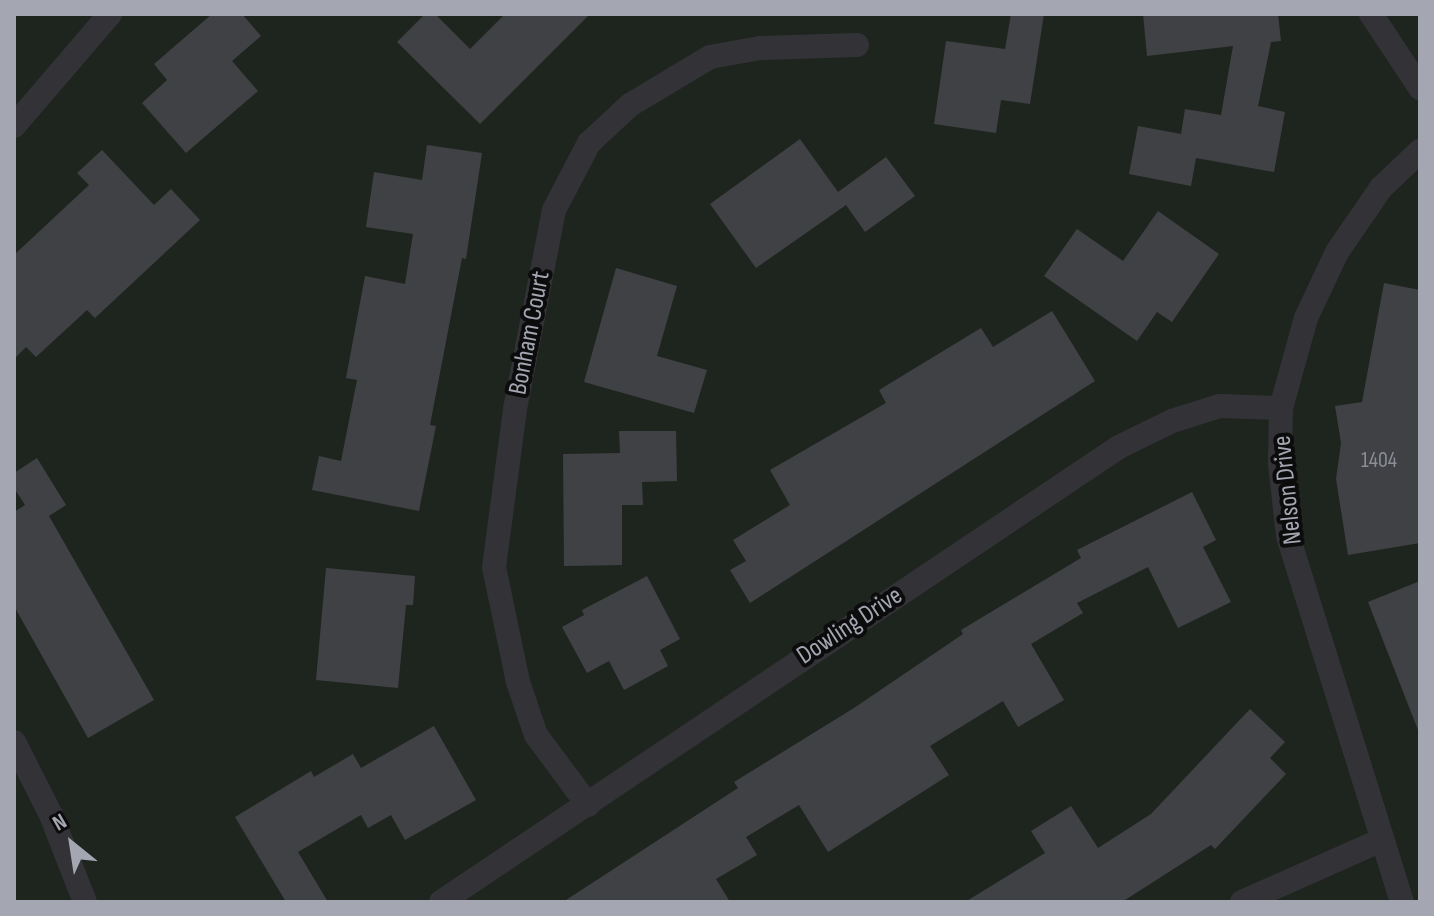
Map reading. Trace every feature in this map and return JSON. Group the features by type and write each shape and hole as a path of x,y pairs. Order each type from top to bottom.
{"street":[{"path":"14,126 110,14"},
{"path":"1371,14 1420,88"},
{"name":"Bonham Court","path":"588,805 536,735 518,682 494,567 515,409 554,210 589,143 630,105 710,57 760,48 857,45"},
{"name":"Nelson Drive","path":"1402,902 1381,840 1328,652 1288,536 1281,408 1306,318 1337,252 1381,188 1420,151"},
{"name":"Dowling Drive","path":"441,902 1119,447 1172,421 1220,406 1281,408"},
{"path":"14,742 51,815 85,902"},
{"path":"1242,902 1381,840"}],"shaded area":[{"path":"14,14 1420,14 1420,902 14,902"}],"building":[{"path":"212,14 242,14 261,36 232,61 258,91 186,153 142,103 167,80 154,64"},
{"path":"425,14 435,14 470,49 505,14 590,14 480,124 397,42"},
{"path":"1011,14 1044,14 1030,104 1001,100 996,133 934,124 946,41 1005,49"},
{"path":"1143,14 1278,14 1281,41 1271,42 1258,106 1285,112 1274,172 1196,158 1191,186 1129,174 1138,126 1181,134 1185,109 1221,115 1233,46 1147,56"},
{"path":"800,139 838,192 886,157 915,196 865,232 846,205 756,268 710,204"},
{"path":"427,145 482,153 466,259 462,258 430,425 436,426 419,511 312,490 319,456 341,461 357,380 346,378 365,276 405,284 413,234 366,227 374,172 422,180"},
{"path":"102,150 154,205 171,189 200,220 95,318 87,310 36,357 26,347 14,359 14,255 89,185 77,173"},
{"path":"1158,211 1219,254 1172,322 1157,312 1137,341 1044,276 1077,229 1123,261"},
{"path":"616,268 677,286 657,356 707,370 694,413 584,382"},
{"path":"1384,283 1420,290 1420,543 1348,555 1336,479 1341,443 1335,406 1362,402"},
{"path":"1052,311 1095,381 750,603 730,570 746,561 733,540 790,505 770,470 886,403 879,390 981,328 993,347"},
{"path":"619,431 676,431 677,481 642,482 643,505 622,505 622,565 564,566 563,454 620,453"},
{"path":"37,458 66,505 49,516 154,700 88,738 14,606 14,512 25,505 14,488 14,473"},
{"path":"1192,492 1216,540 1203,547 1231,602 1178,628 1148,567 1077,603 1083,613 1031,644 1064,700 1018,727 1003,701 930,746 949,775 828,852 799,805 746,837 757,855 716,879 730,902 563,902 738,788 734,782 854,708 963,634 961,630 1081,558 1077,550"},
{"path":"326,568 415,576 413,605 406,605 398,688 316,680"},
{"path":"647,576 680,639 660,650 668,666 624,690 609,661 587,673 562,627 584,615 582,610"},
{"path":"1420,581 1420,730 1418,730 1368,602"},
{"path":"1250,709 1285,742 1270,758 1286,774 1215,849 1211,845 1122,902 965,902 1045,853 1031,831 1071,806 1098,848 1151,814"},
{"path":"434,726 476,800 405,840 391,815 368,828 361,815 298,852 328,902 286,902 235,817 311,771 314,777 353,754 361,768"}]}
